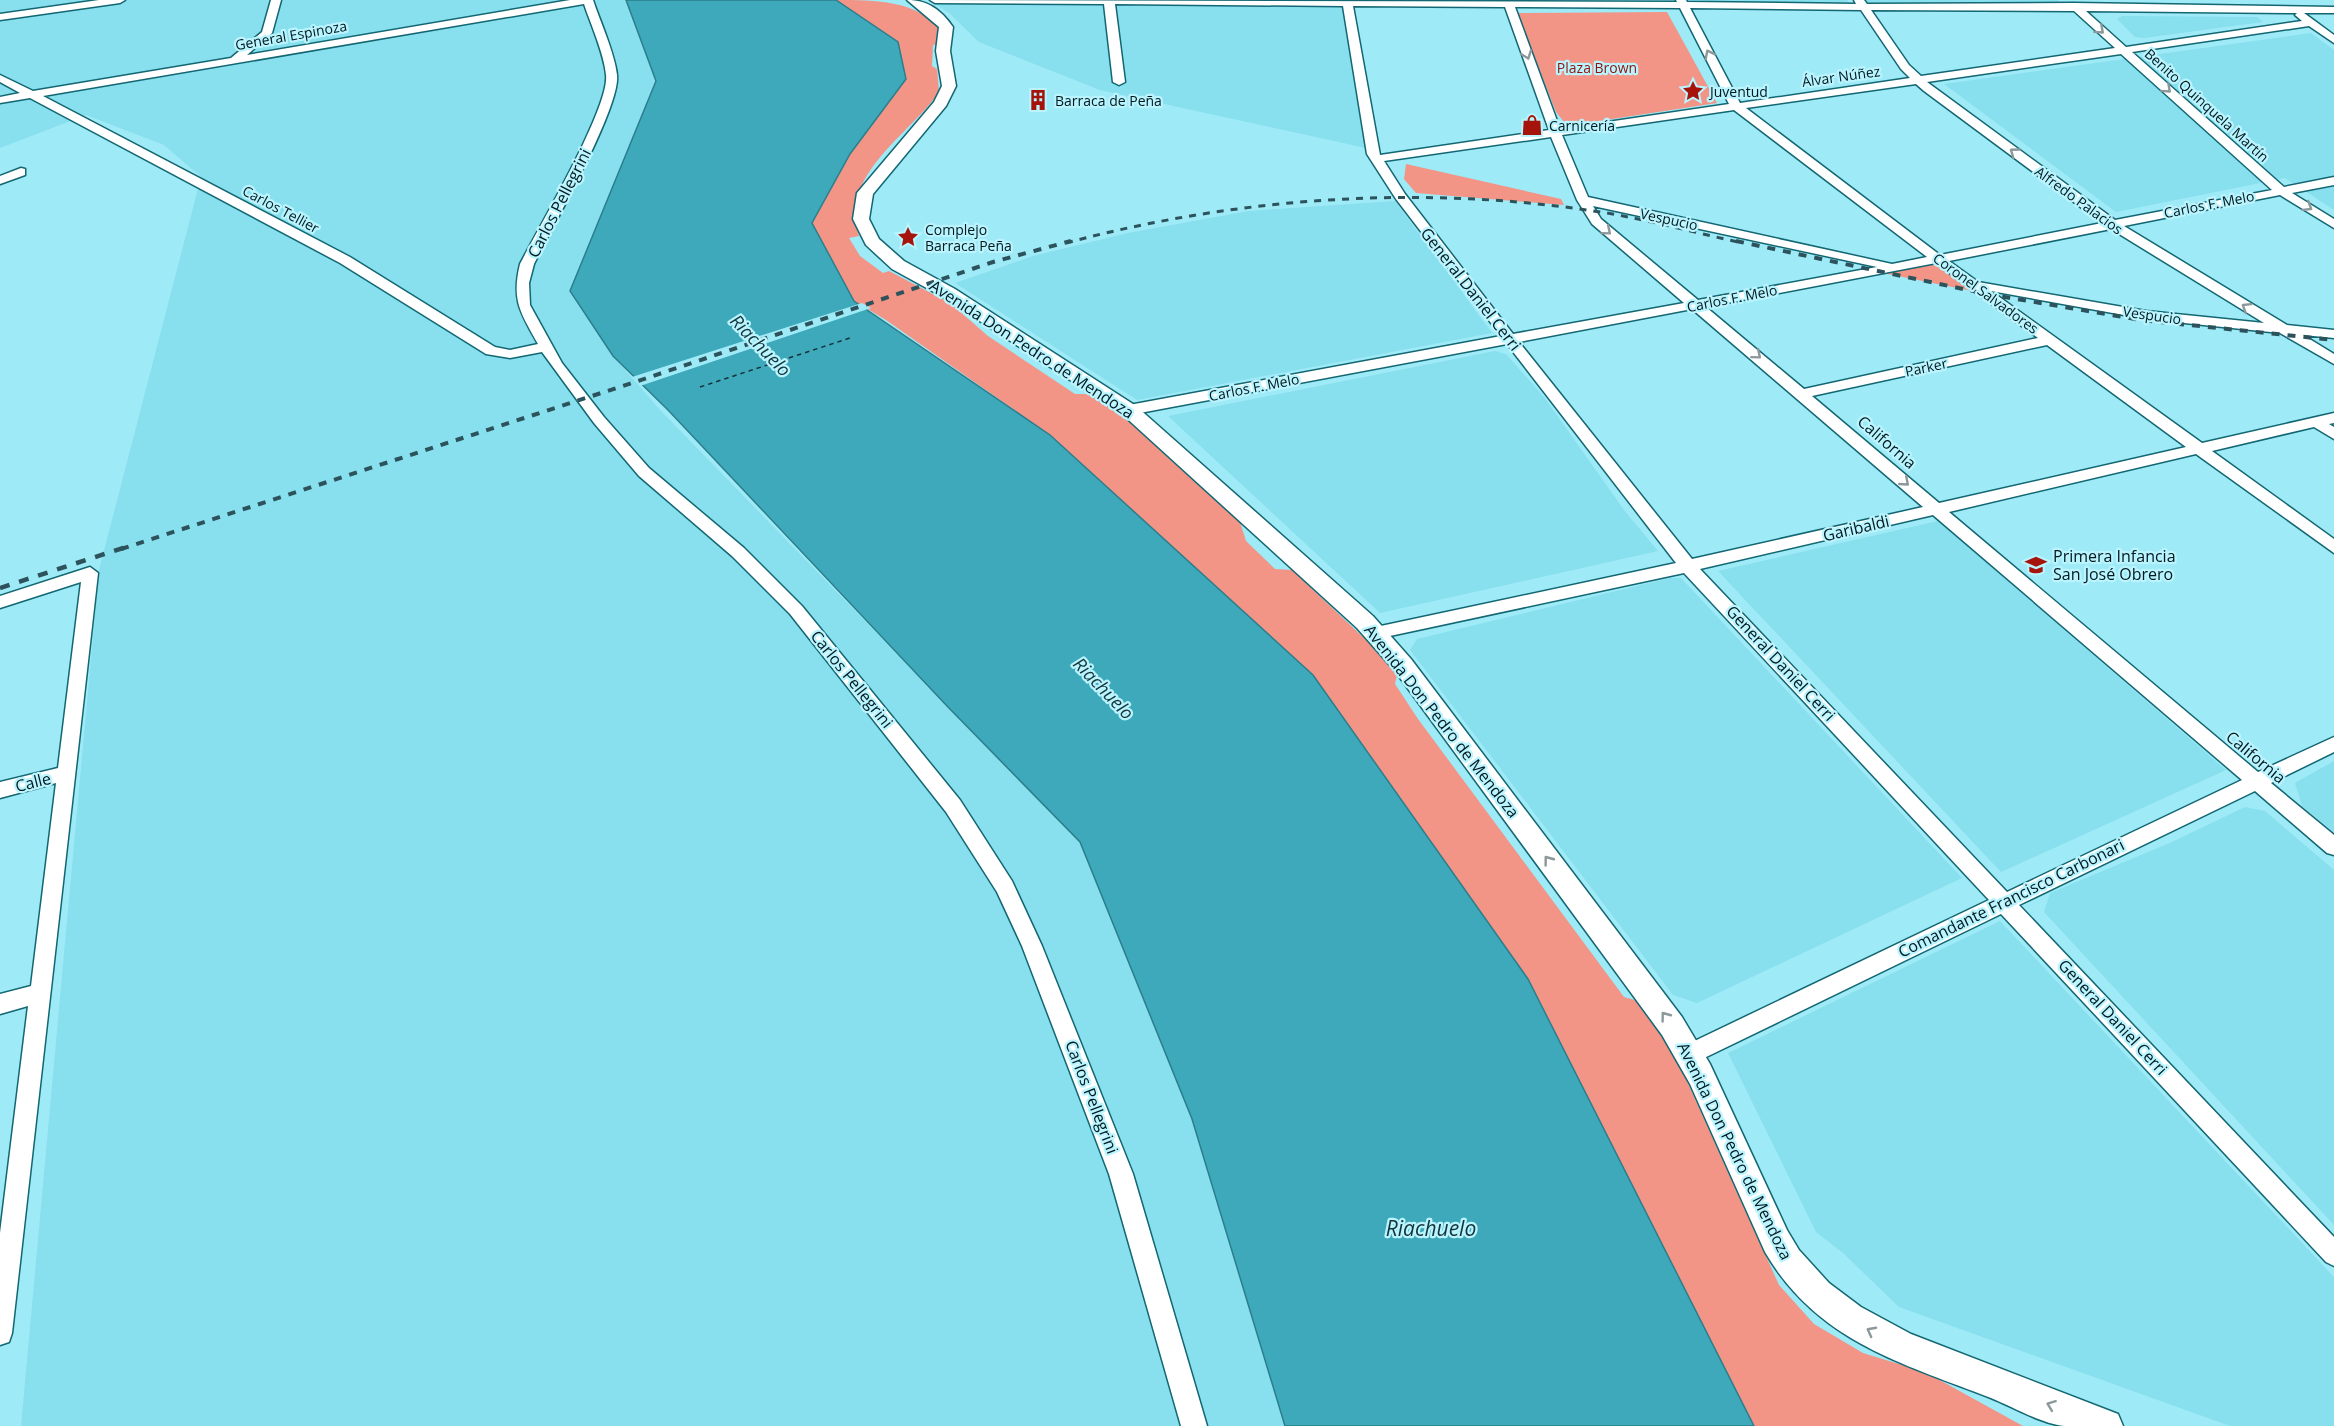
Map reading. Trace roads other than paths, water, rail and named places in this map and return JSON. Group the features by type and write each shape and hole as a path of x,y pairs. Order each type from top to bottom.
{"main road":[{"name":"Avenida Don Pedro de Mendoza","path":"914,0 940,19 946,27 943,51 950,86 941,103 865,193 861,213 868,235 882,253 898,265 949,293 1129,410 1209,478 1376,633 1665,1017 1690,1054 1776,1241 1788,1261 1817,1295 1849,1319 1902,1347 2106,1426"}],"street":[{"path":"0,17 120,0"},
{"path":"233,60 267,33 276,0"},
{"name":"General Espinoza","path":"0,100 588,0"},
{"name":"Carlos Pellegrini","path":"588,0 610,66 612,83 597,127 538,241 522,283 523,305 556,364 599,420 644,472 738,552 796,610 952,806 1005,887 1032,946 1121,1174 1194,1426"},
{"path":"934,0 1861,3 2076,9 2334,10"},
{"name":"Benito Quinquela Martín","path":"2067,0 2281,191 2334,224"},
{"path":"2279,0 2334,40"},
{"path":"1109,1 1119,82"},
{"name":"General Daniel Cerri","path":"1348,2 1369,140 1376,159 1397,193 1510,339 1689,566 2334,1254"},
{"name":"California","path":"1508,3 1583,200 1600,225 1803,394 2334,847"},
{"name":"Coronel Salvadores","path":"1683,3 1736,106 1938,259 2334,548"},
{"name":"Alfredo Palacios","path":"1861,3 1917,80 2110,224 2334,360"},
{"name":"Álvar Núñez","path":"1376,159 2309,23"},
{"name":"Carlos Tellier","path":"0,78 345,260 491,351 510,354 546,347"},
{"path":"0,180 21,171"},
{"name":"Carlos F. Melo","path":"1129,410 1897,267 2334,181"},
{"name":"Vespucio","path":"1583,200 1897,267"},
{"name":"Vespucio","path":"1972,284 2146,315 2285,331 2334,334"},
{"name":"Parker","path":"1803,394 2050,340"},
{"name":"Garibaldi","path":"1376,633 1689,566 2334,418"},
{"path":"2316,422 2334,434"},
{"path":"0,602 90,573 0,1333"},
{"name":"Comandante Francisco Carbonari","path":"1690,1054 2334,744"},
{"name":"Calle","path":"0,790 66,773"},
{"path":"0,1004 40,993"}],"water":[{"name":"Riachuelo","path":"626,0 836,0 898,42 906,79 850,154 812,223 854,301 1050,435 1313,675 1528,979 1754,1426 1285,1426 1192,1119 1080,842 947,706 668,410 613,356 570,291 656,81"}],"railway":[{"path":"1066,243 1194,215 1325,200 1391,198 1457,198 1522,202 1587,210 1743,243"},
{"path":"121,549 635,382 993,262 1071,241"},
{"path":"1736,241 1987,294 2141,320 2334,340"},
{"path":"0,588 126,547"}],"place":[{"name":"Juventud","path":"1693,91"},
{"name":"Barraca de Peña","path":"1038,100"},
{"name":"Carnicería","path":"1532,125"},
{"name":"Complejo Barraca Peña","path":"908,237"},
{"name":"Primera Infancia San José Obrero","path":"2036,565"}],"park label":[{"name":"Plaza Brown","path":"1597,67"}]}
